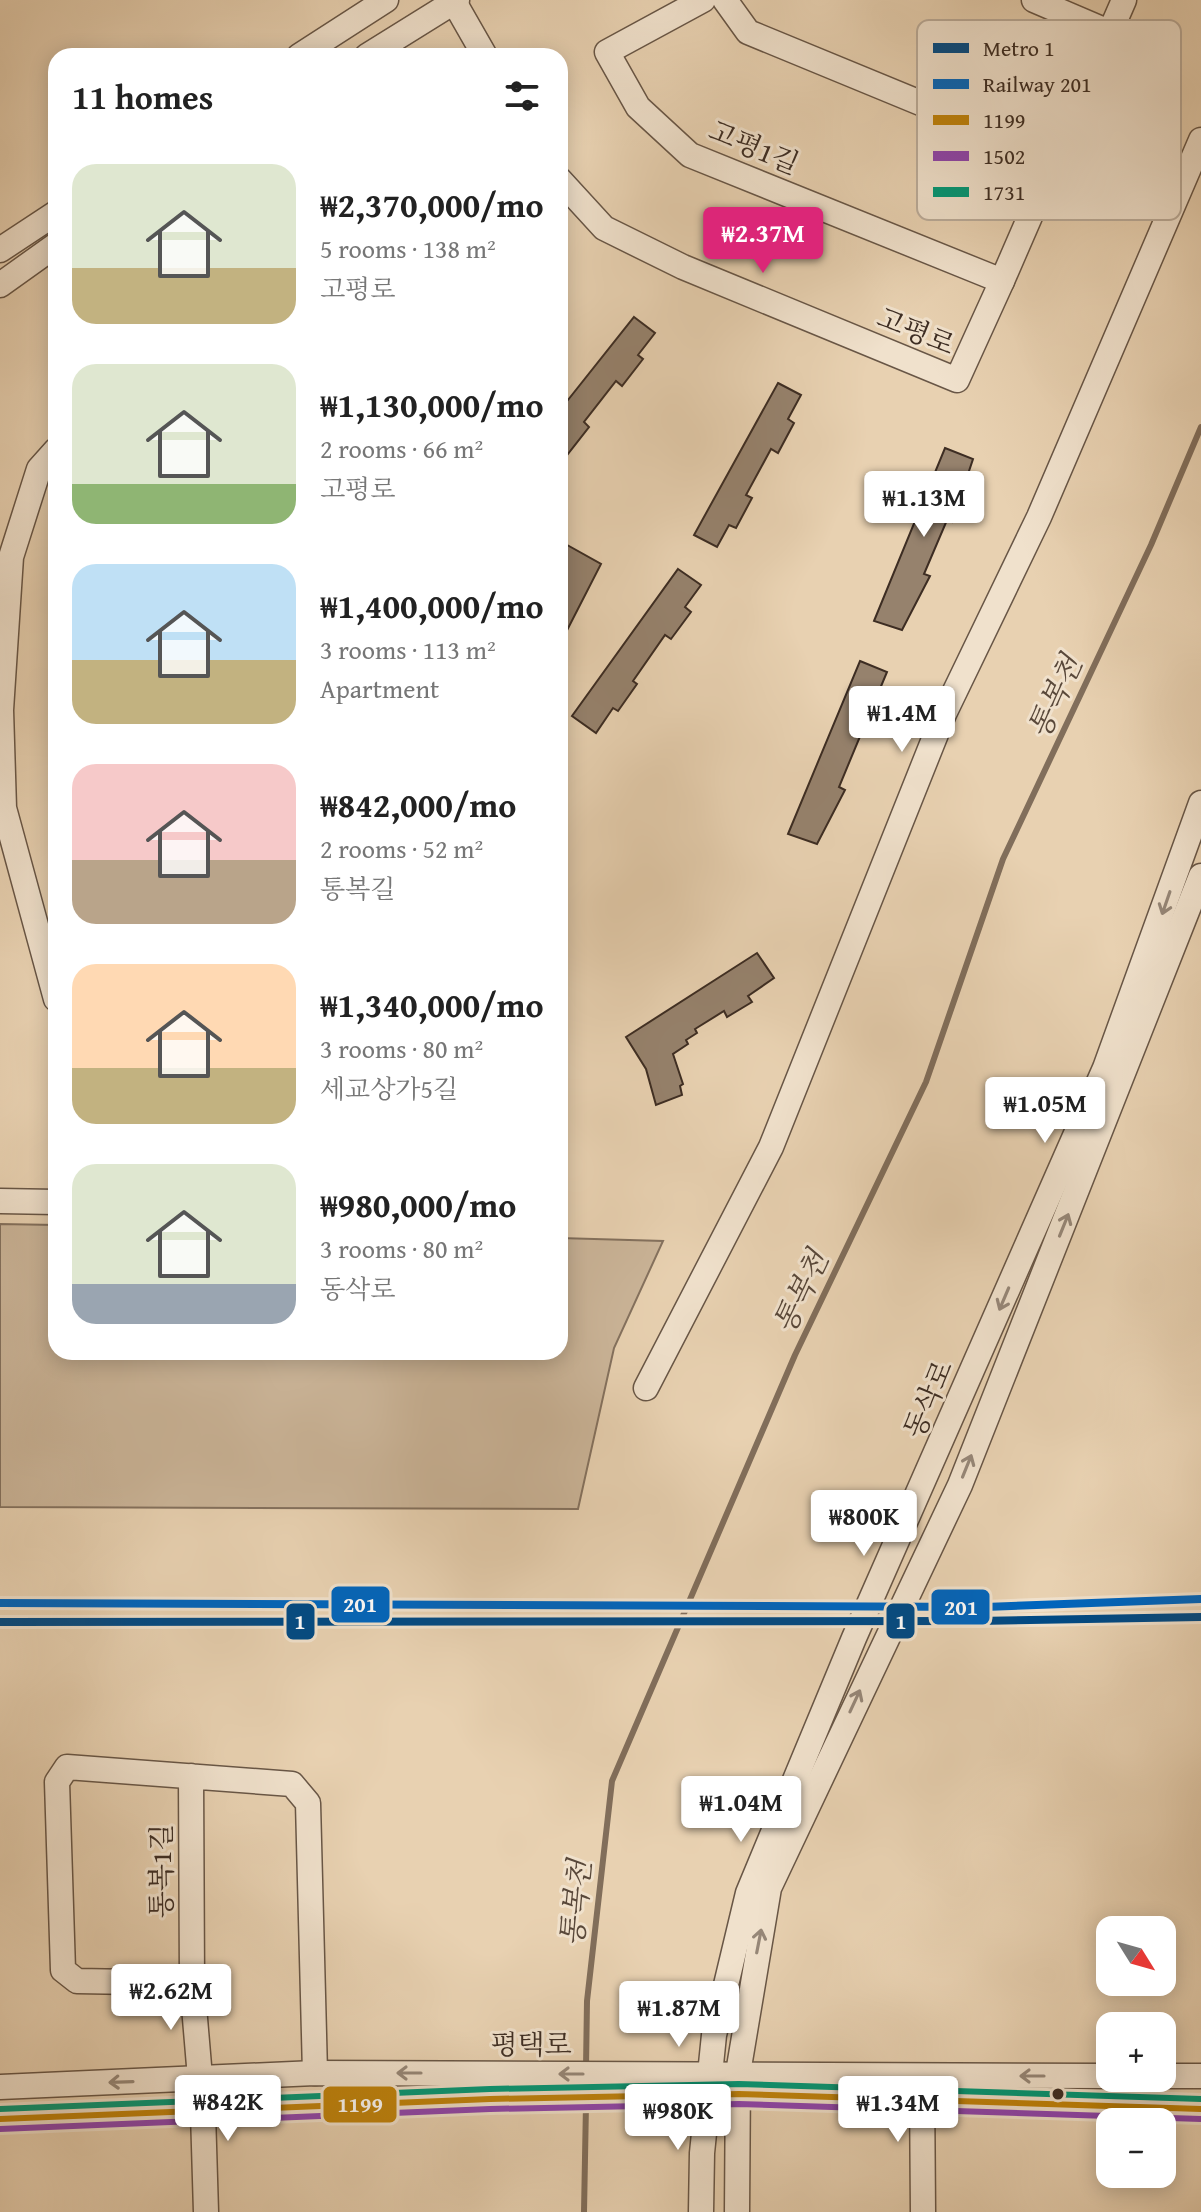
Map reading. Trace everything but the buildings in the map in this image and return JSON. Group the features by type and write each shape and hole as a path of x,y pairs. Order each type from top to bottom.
{"street":[{"path":"311,48 386,0"},
{"name":"고평1길","path":"703,0 607,52 638,107 690,155 1002,281"},
{"path":"725,0 748,32 917,102"},
{"path":"1034,0 1081,20"},
{"path":"1116,20 1124,0"},
{"path":"380,48 454,1 480,48"},
{"path":"1181,187 1201,140"},
{"name":"고평로","path":"568,189 604,228 695,273 957,380 1002,281"},
{"path":"0,250 48,218"},
{"path":"1002,281 1028,220"},
{"path":"646,1388 771,1147 944,714 1039,517 1167,220"},
{"path":"0,285 48,251"},
{"path":"48,459 39,469 11,557 1,710 4,808 48,970"},
{"name":"동삭로","path":"701,2212 702,2153 725,1982 748,1893 767,1841 1105,1068 1201,803"},
{"path":"737,2212 738,2084 769,1888 960,1485 1201,876"},
{"path":"0,1201 48,1202"},
{"path":"192,1983 77,1981 63,1970 57,1782 67,1767 292,1784 308,1803 315,2073"},
{"name":"통복1길","path":"191,1776 192,1983 203,2113 206,2212"},
{"name":"평택로","path":"0,2087 315,2073 649,2074 710,2084 922,2076 1096,2076"},
{"path":"922,2076 923,2212"},
{"path":"1176,2076 1201,2076"},
{"name":"평택로","path":"0,2119 490,2099 667,2098 710,2084"},
{"name":"평택로","path":"738,2084 922,2102 1201,2109"}],"shaded area":[{"path":"0,1224 48,1225 48,1360 568,1360 568,1238 663,1241 614,1348 578,1509 0,1507"}],"waterway":[{"name":"통복천","path":"586,2068 587,2001 612,1781 795,1355 926,1082 1003,859 1151,545 1201,427"},
{"name":"통복천","path":"584,2212 586,2104"}],"metro line":[{"name":"1","path":"0,1622 977,1621 1201,1617"}],"rail line":[{"name":"201","path":"0,1603 985,1607 1201,1599"}],"transit line":[{"name":"1731","path":"0,2109 490,2089 739,2084 1201,2099"},
{"name":"1199","path":"0,2119 490,2099 739,2094 1201,2109"},
{"name":"1502","path":"0,2129 490,2109 739,2104 1201,2119"}]}
